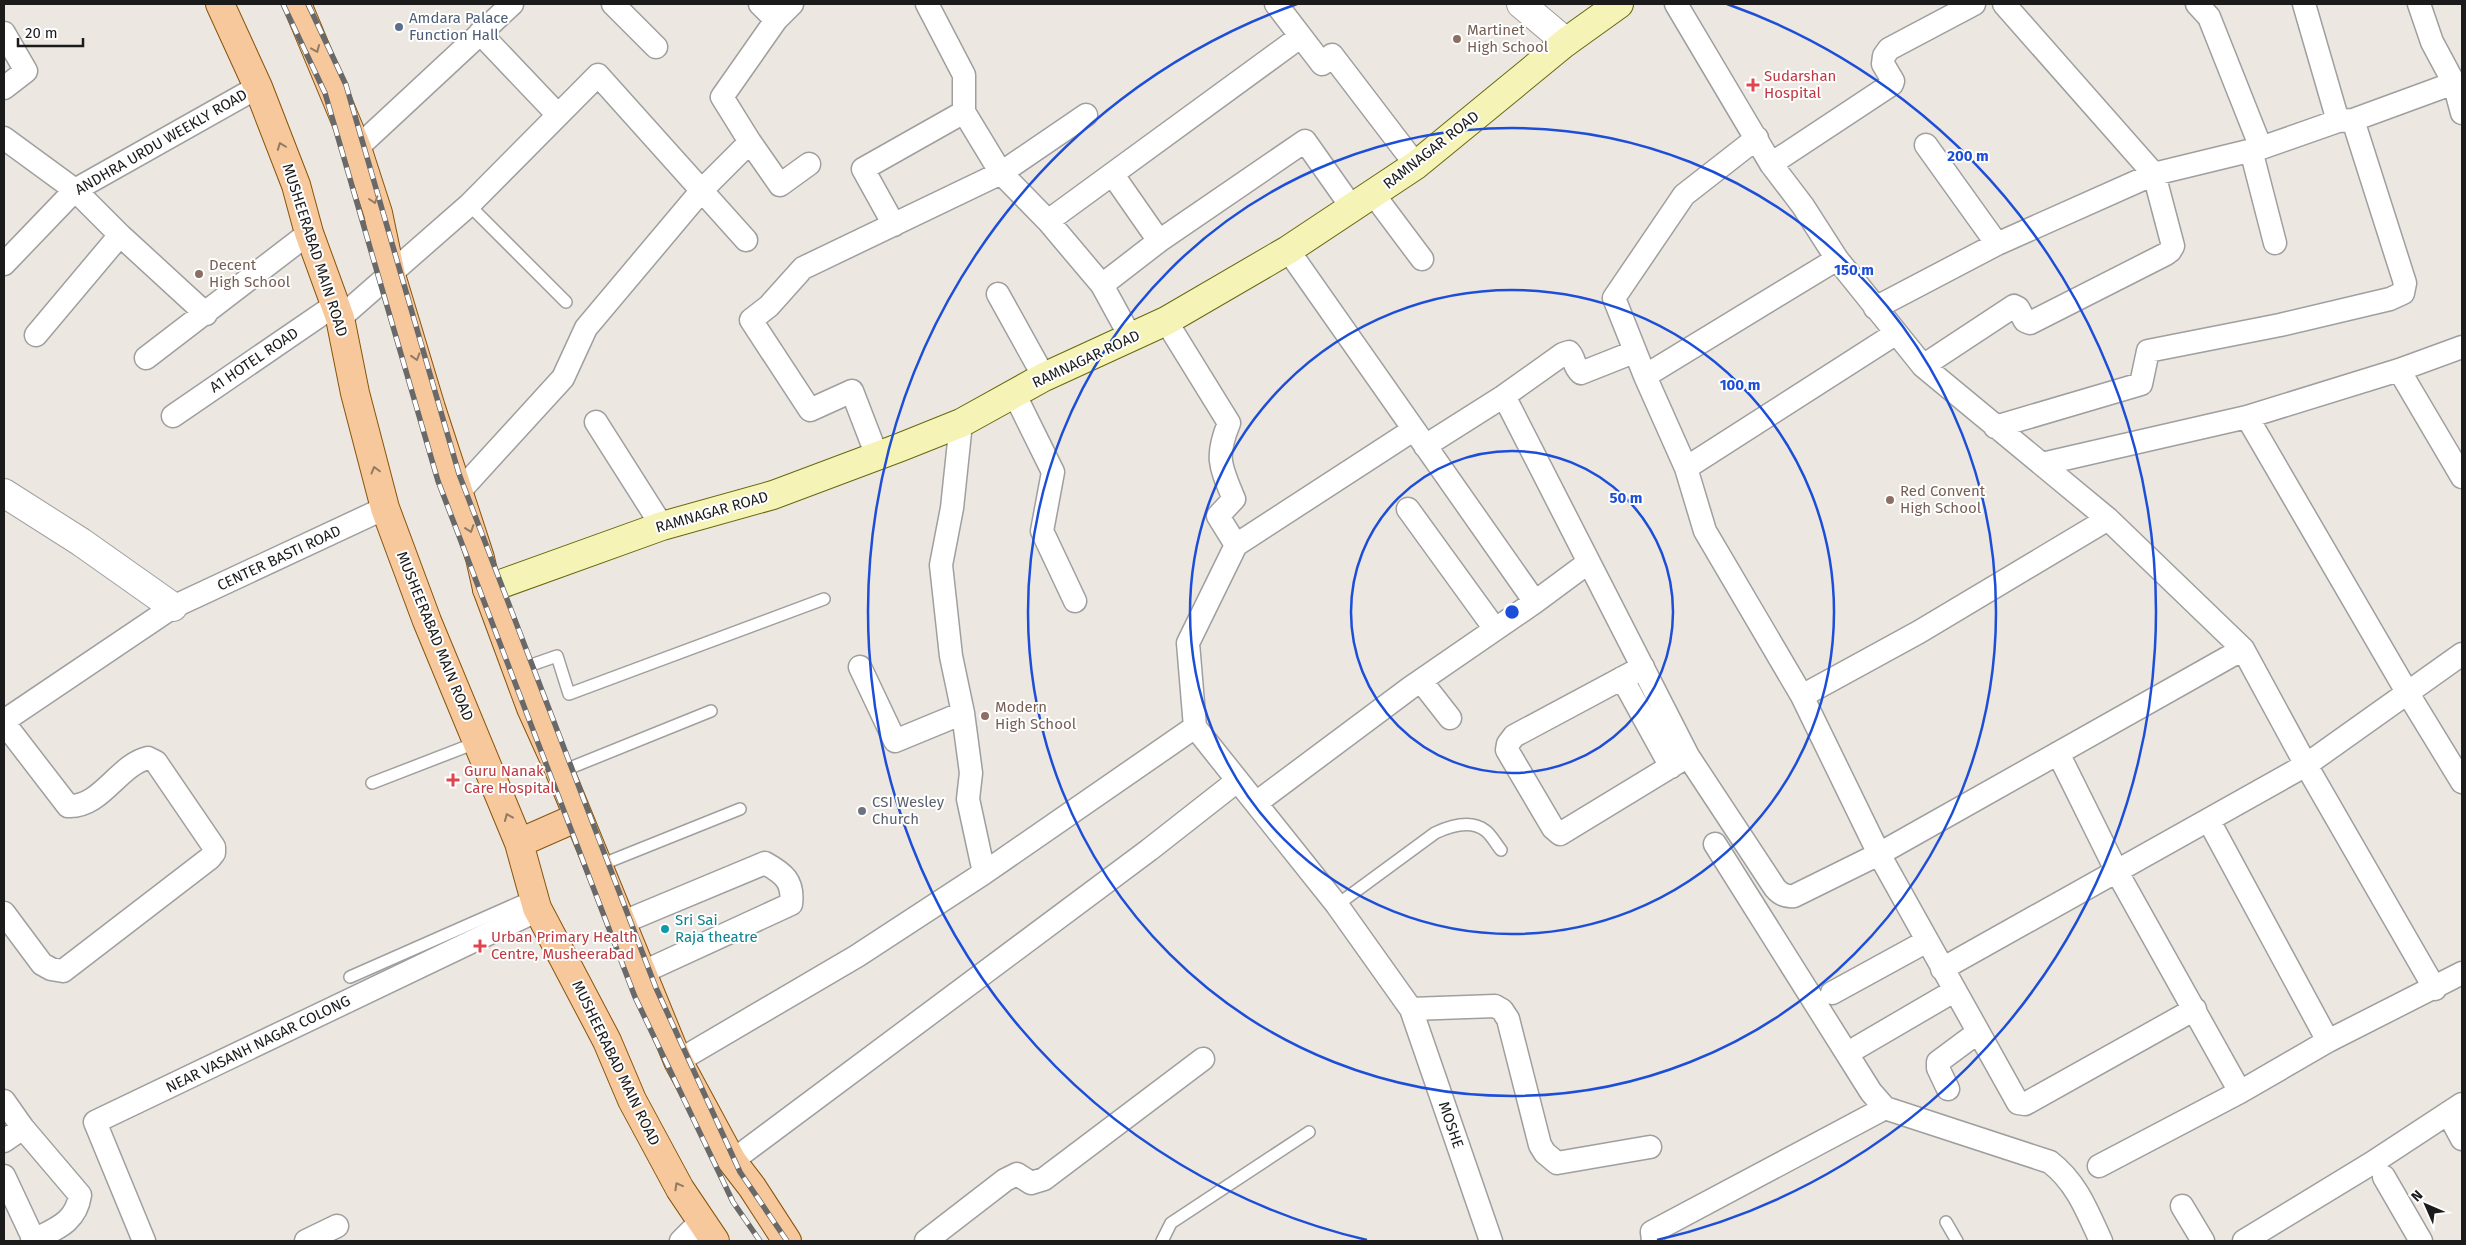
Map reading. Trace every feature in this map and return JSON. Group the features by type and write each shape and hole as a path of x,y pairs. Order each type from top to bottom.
{"main road":[{"name":"MUSHEERABAD MAIN ROAD","path":"220,4 258,87 296,185 309,233 338,311 355,393 386,508 427,621 519,843 538,909 607,1041 632,1100 680,1189 708,1232"},
{"path":"297,4 357,148 378,213 391,275 480,558 487,589 531,708 560,772 678,1062 732,1161 752,1186 787,1241"},
{"name":"RAMNAGAR ROAD","path":"487,589 662,526 773,495 961,423 1044,377 1166,320 1288,250 1363,202 1416,165 1566,42 1619,4"},
{"path":"519,843 578,818"}],"street":[{"path":"357,148 512,4"},
{"path":"613,4 656,47"},
{"path":"760,4 776,20"},
{"path":"792,4 776,20 722,97 780,185 809,164"},
{"path":"928,4 964,75 964,112 1001,172 1048,221 1102,285 1131,338"},
{"path":"1276,4 1322,64 1332,56 1416,165"},
{"path":"1521,4 1566,42"},
{"path":"1676,4 1771,164 1804,206 1837,259 1895,334 1923,366 2108,519 2243,649 2306,765 2435,989"},
{"path":"1771,164 1892,84 1893,80 1883,64 1884,56 1889,48 1974,4"},
{"path":"1923,366 2014,306 2018,308 2025,321 2030,322 2170,251 2173,246 2154,174 2004,4"},
{"path":"2197,4 2209,17 2256,149 2275,243"},
{"path":"1995,427 2141,384 2148,351 2280,325 2390,299 2403,293 2405,283 2304,4"},
{"path":"2419,4 2432,42 2454,83 2462,113"},
{"path":"4,32 26,71 4,88"},
{"path":"480,33 558,115"},
{"path":"1048,221 1300,37"},
{"name":"A1 HOTEL ROAD","path":"172,416 338,311 391,275 469,206 598,75 702,190"},
{"path":"1876,308 1996,244 2154,174 2256,149 2454,83"},
{"name":"ANDHRA URDU WEEKLY ROAD","path":"4,264 75,190 258,87"},
{"path":"894,225 862,169 964,112"},
{"path":"876,456 852,391 810,410 751,320 769,306 804,268 1001,172 1086,115"},
{"path":"4,138 75,190 120,235 206,314"},
{"path":"1757,138 1684,195 1614,298 1634,352 1686,468 1705,532 1802,696 1880,854 2015,1100 2025,1104 2195,1009"},
{"path":"1102,285 1159,241 1305,141 1422,260"},
{"path":"458,493 563,378 586,328 702,190 750,142"},
{"path":"1926,145 1996,244"},
{"path":"1112,175 1159,241"},
{"path":"702,190 746,240"},
{"path":"146,358 206,314 309,233"},
{"path":"36,335 120,235"},
{"path":"1288,250 1535,602"},
{"path":"1645,376 1837,259"},
{"path":"998,294 1044,377"},
{"path":"1166,320 1229,423 1222,439 1219,464 1234,499 1218,516 1236,545"},
{"path":"1686,468 1895,334"},
{"path":"2042,464 2247,417 2399,370 2459,343"},
{"path":"678,1062 857,956 984,873 1195,727 1188,642 1236,545 1419,438 1504,396 1562,354 1569,352 1572,355 1574,367 1581,373 1634,352"},
{"path":"2399,370 2462,478"},
{"path":"1014,393 1053,472 1042,531 1075,601"},
{"path":"1504,396 1643,667 1679,761"},
{"path":"2247,417 2407,692 2462,782"},
{"path":"596,422 662,526"},
{"path":"961,423 952,508 941,565 950,656 963,713 971,773 968,799 984,873"},
{"path":"4,493 81,542 173,608"},
{"name":"CENTER BASTI ROAD","path":"4,722 173,608 386,508"},
{"path":"1408,509 1496,629"},
{"path":"1802,696 1919,632 2108,519"},
{"path":"1256,803 1421,681 1589,562"},
{"path":"1622,678 1679,761 1775,888 1783,895 1794,896 1880,854 2243,649"},
{"path":"1942,969 2306,765 2462,654"},
{"path":"860,667 895,741 963,713"},
{"path":"1643,667 1514,736 1508,744 1507,750 1553,828 1560,834 1679,761"},
{"path":"1421,681 1450,718"},
{"path":"4,722 68,806 79,806 91,800 138,760 148,758 156,762 214,847 214,853 210,858 63,971 51,969 42,964 4,913"},
{"name":"MOSHE","path":"1195,727 1337,905 1410,1009 1491,1241"},
{"path":"2058,753 2117,872 2240,1092"},
{"path":"732,1161 1237,781"},
{"path":"2209,821 2328,1042"},
{"path":"1715,844 1872,1092 1885,1108 2050,1162 2064,1173 2078,1191 2101,1241"},
{"path":"621,923 765,863 784,874 791,884 791,904 641,973"},
{"name":"NEAR VASANH NAGAR COLONG","path":"144,1241 95,1122 538,909"},
{"path":"1832,993 1927,941"},
{"path":"2099,1166 2240,1092 2328,1042 2435,989 2462,973"},
{"path":"1858,1047 1954,991"},
{"path":"1410,1009 1495,1006 1502,1010 1508,1018 1540,1145 1557,1163 1650,1147"},
{"path":"1948,1089 1938,1068 1938,1062 1977,1033"},
{"path":"926,1241 1005,1180 1017,1174 1031,1183 1044,1179 1203,1059"},
{"path":"4,1101 23,1128 80,1195 78,1207 70,1220 33,1241 4,1176"},
{"path":"1652,1241 1652,1232 1885,1108"},
{"path":"2244,1241 2372,1163 2455,1108 2462,1139"},
{"path":"4,1141 23,1128"},
{"path":"2384,1177 2421,1241"},
{"path":"2182,1206 2203,1241"},
{"path":"306,1241 337,1226"},
{"path":"680,1241 708,1232"}],"lane":[{"path":"469,206 566,302"},
{"path":"517,670 557,656 569,694 824,599"},
{"path":"560,772 711,711"},
{"path":"372,783 478,742"},
{"path":"598,866 740,809"},
{"path":"1337,905 1435,833 1449,826 1463,824 1485,830 1501,850"},
{"path":"350,977 527,899 538,909"},
{"path":"1162,1241 1172,1222 1309,1132"},
{"path":"1946,1222 1957,1241"}],"railway":[{"path":"283,4 325,93 438,481 635,997 733,1202 760,1241"},
{"path":"308,4 346,85 459,474 656,988 740,1172 787,1241"}],"place":[{"name":"Amdara Palace Function Hall","path":"399,27"},
{"name":"Martinet High School","path":"1457,39"},
{"name":"Sudarshan Hospital","path":"1753,85"},
{"name":"Decent High School","path":"199,274"},
{"name":"Red Convent High School","path":"1890,500"},
{"name":"Modern High School","path":"985,716"},
{"name":"Guru Nanak Care Hospital","path":"453,780"},
{"name":"CSI Wesley Church","path":"862,811"},
{"name":"Sri Sai Raja theatre","path":"665,929"},
{"name":"Urban Primary Health Centre, Musheerabad","path":"480,946"}]}
